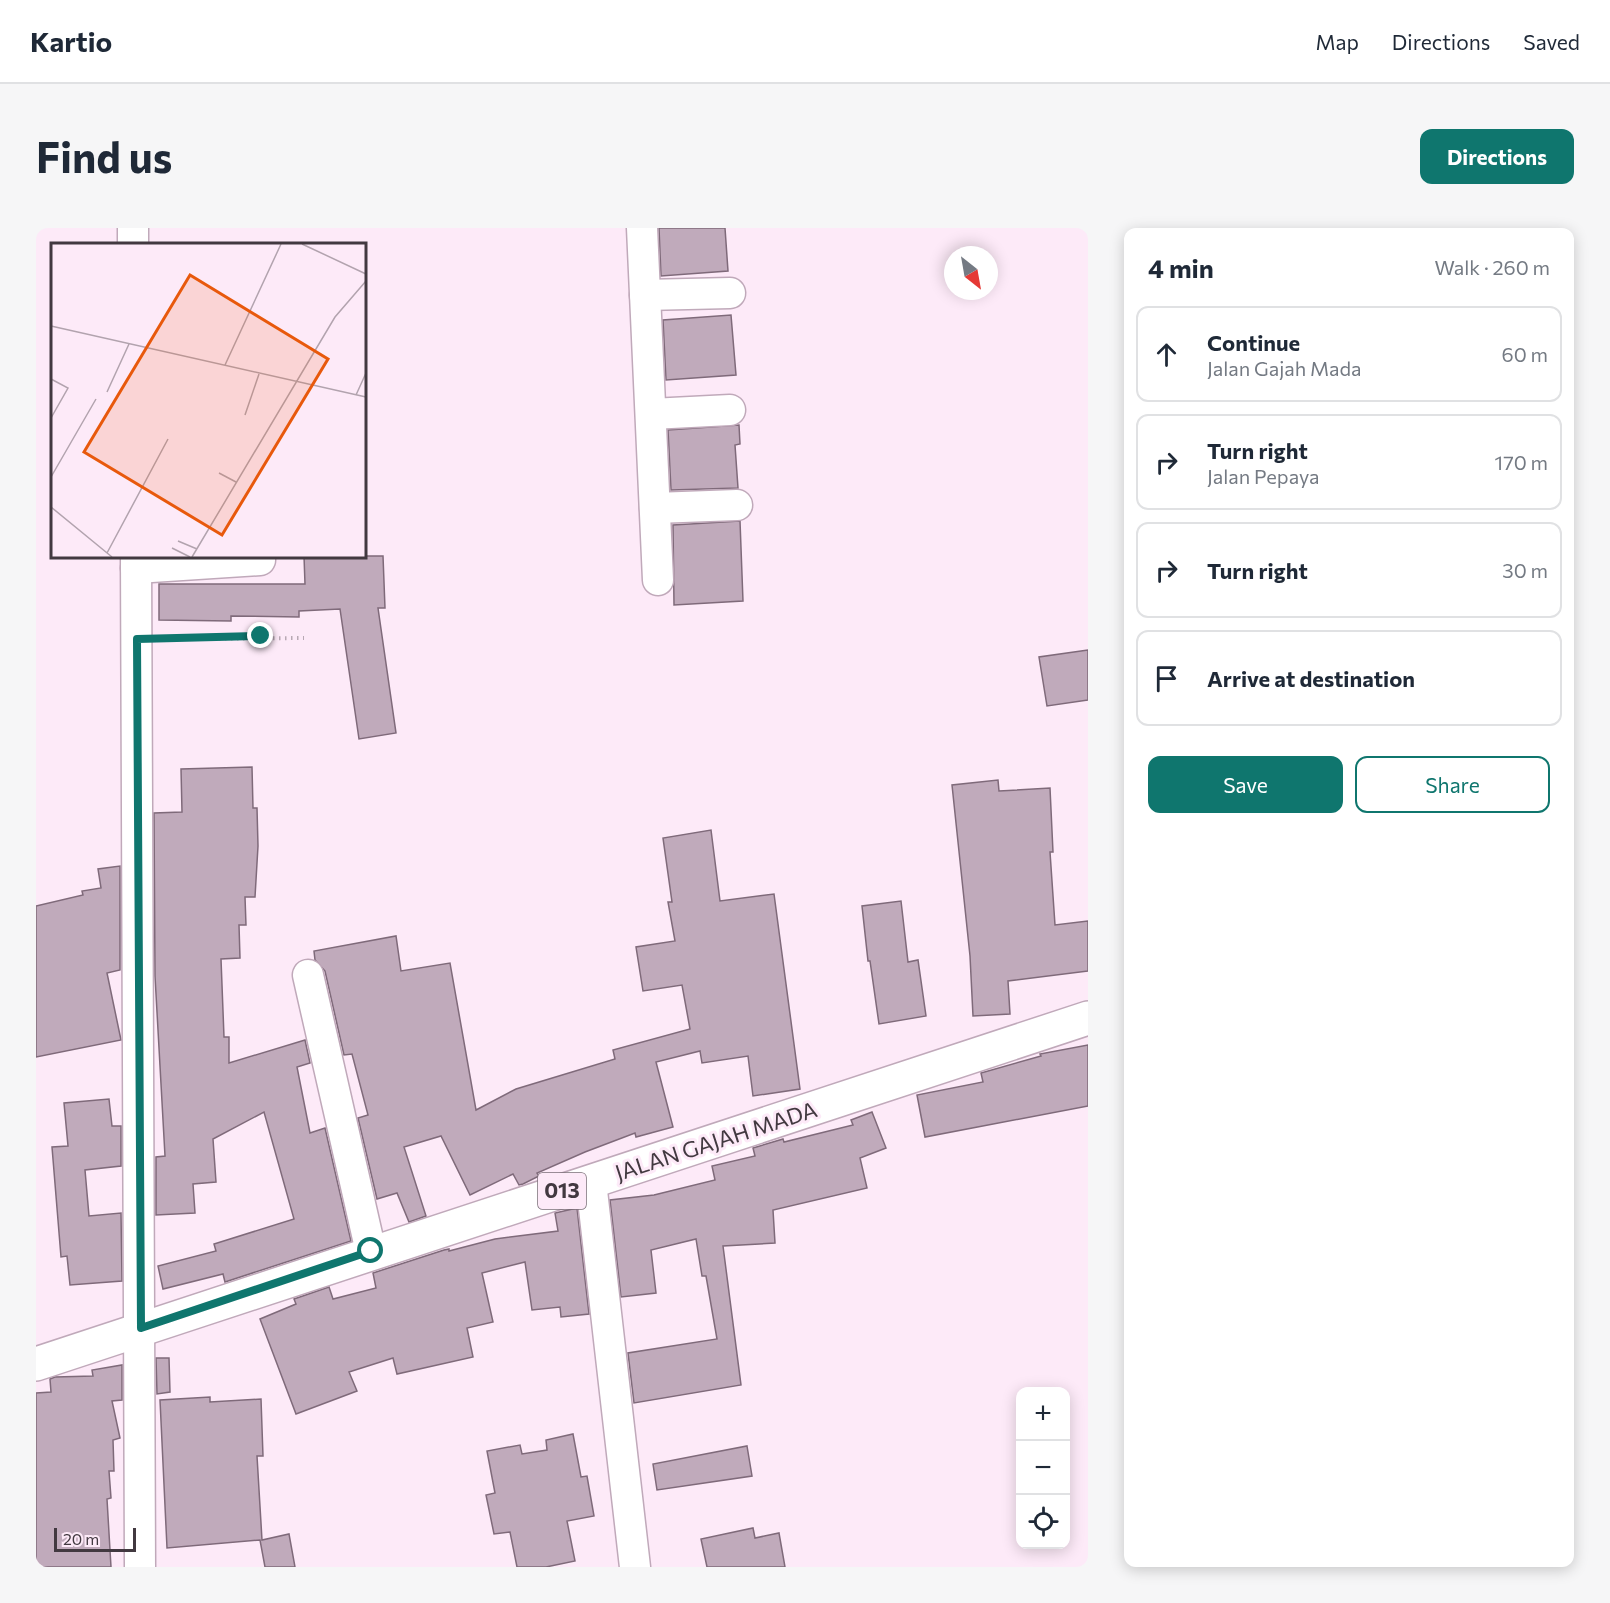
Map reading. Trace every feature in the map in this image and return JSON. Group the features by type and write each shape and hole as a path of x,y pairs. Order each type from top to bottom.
{"main road":[{"name":"JALAN GAJAH MADA","path":"36,1364 371,1251 591,1182 1088,1018"}],"street":[{"path":"133,228 134,243"},
{"path":"642,228 658,580"},
{"path":"645,295 730,292"},
{"path":"651,414 730,410"},
{"path":"655,508 737,505"},
{"path":"140,1567 141,1328 136,562 260,560"},
{"path":"308,975 371,1251"},
{"path":"591,1182 635,1567"}],"path":[{"path":"137,639 304,638"}],"building":[{"path":"659,228 725,228 728,271 661,276"},
{"path":"731,315 736,375 666,380 663,320"},
{"path":"739,425 740,444 735,445 738,488 671,490 668,430"},
{"path":"740,521 743,601 674,605 673,525"},
{"path":"383,556 385,608 378,608 396,733 359,739 340,609 299,611 299,617 231,616 231,621 159,620 159,584 305,584 304,558"},
{"path":"1088,650 1088,700 1047,706 1039,657"},
{"path":"252,767 253,808 257,808 258,846 255,897 245,897 246,925 239,925 240,958 221,959 224,1037 229,1037 229,1063 305,1040 310,1063 297,1067 310,1133 325,1128 351,1241 225,1282 223,1274 163,1289 158,1266 216,1251 214,1244 294,1219 264,1112 213,1139 216,1182 193,1184 195,1213 156,1215 156,1157 165,1156 155,976 154,813 182,812 181,769"},
{"path":"998,780 999,791 1050,788 1053,852 1050,852 1055,925 1088,921 1088,971 1008,981 1010,1014 973,1016 970,956 952,785"},
{"path":"711,830 720,901 774,894 800,1089 753,1096 748,1056 702,1063 700,1051 656,1062 673,1127 636,1137 635,1133 585,1152 537,1173 539,1176 523,1184 519,1185 513,1174 470,1195 441,1136 404,1147 426,1216 409,1222 397,1193 377,1199 358,1118 368,1115 352,1054 344,1055 325,971 315,960 314,951 396,936 401,971 450,963 476,1110 516,1089 615,1059 613,1050 690,1029 682,985 643,991 636,947 675,941 668,902 672,902 663,838"},
{"path":"120,866 120,970 107,973 121,1040 36,1057 36,906 83,895 82,891 101,888 98,869"},
{"path":"901,901 908,962 918,960 926,1016 879,1024 870,961 868,961 862,906"},
{"path":"1088,1045 1088,1106 925,1137 917,1095 983,1082 981,1073 1041,1056 1040,1054"},
{"path":"109,1099 112,1126 121,1126 121,1166 85,1170 89,1216 121,1213 122,1281 70,1285 67,1256 61,1257 52,1147 68,1146 64,1103"},
{"path":"872,1112 886,1148 860,1158 867,1188 773,1210 775,1243 723,1246 741,1385 634,1403 628,1353 717,1339 706,1276 702,1276 696,1239 651,1250 656,1293 621,1297 610,1200 654,1195 715,1180 712,1166 755,1156 753,1148 783,1139 784,1142 853,1125 851,1120"},
{"path":"577,1208 589,1314 561,1317 560,1307 532,1310 525,1262 482,1273 493,1322 467,1328 473,1357 397,1374 393,1358 349,1372 357,1391 296,1414 260,1319 296,1304 294,1299 329,1287 333,1299 376,1288 373,1273 444,1250 449,1249 449,1251 495,1239 558,1231 555,1213"},
{"path":"156,1358 169,1358 170,1392 157,1394"},
{"path":"122,1365 122,1400 112,1401 120,1438 113,1440 114,1471 109,1471 111,1498 107,1499 111,1567 36,1567 36,1393 51,1392 50,1379 55,1377 93,1376 92,1370"},
{"path":"210,1397 210,1402 261,1399 263,1456 257,1456 262,1540 289,1534 295,1567 265,1567 260,1540 167,1548 160,1400"},
{"path":"573,1434 581,1477 587,1476 594,1516 567,1521 575,1561 546,1567 517,1567 510,1532 494,1534 486,1495 495,1493 487,1451 520,1445 522,1454 547,1450 546,1440"},
{"path":"747,1446 752,1476 657,1490 653,1464"},
{"path":"753,1528 755,1538 779,1533 785,1567 707,1567 701,1539"}],"route":[{"path":"261,636 218,639 137,639 141,1328 371,1251"}]}
